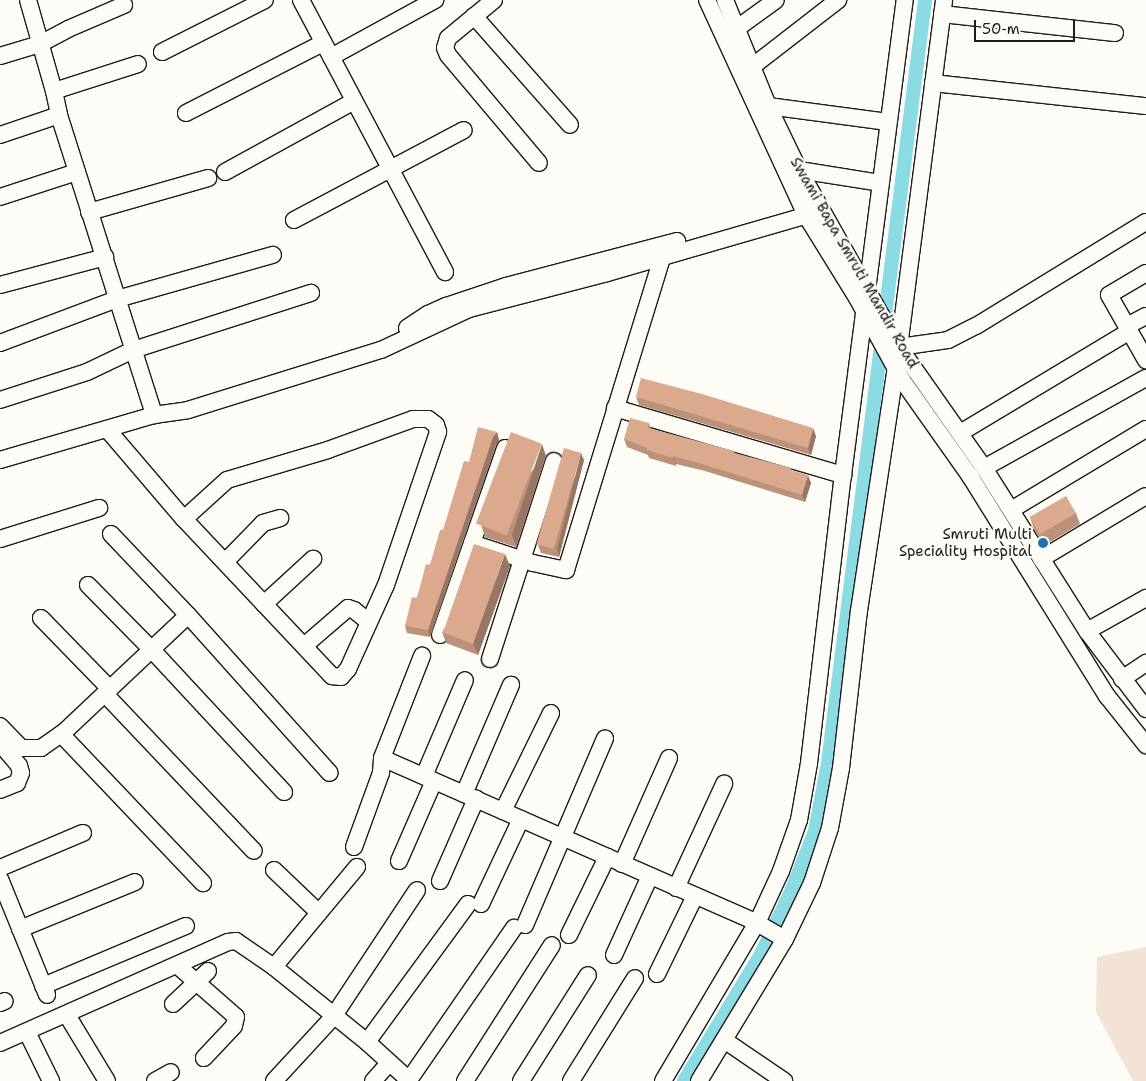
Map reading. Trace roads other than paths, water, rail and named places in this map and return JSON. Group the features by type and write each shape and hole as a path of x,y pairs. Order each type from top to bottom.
{"street":[{"path":"28,0 59,115 133,350 161,414"},
{"path":"162,52 266,0"},
{"path":"302,0 445,272"},
{"path":"186,113 435,0"},
{"path":"494,0 448,38 446,48 448,55 539,163"},
{"path":"707,0 864,312 896,369 970,476 1107,696 1146,745"},
{"name":"Swami Bapa Smruti Mandir Road","path":"725,0 768,106 799,170 812,209 867,291 899,347 984,468 1087,631 1146,709"},
{"path":"736,29 776,0"},
{"path":"753,66 838,0"},
{"path":"663,1081 757,923 782,871 799,820 809,763 842,475 905,0"},
{"path":"0,56 40,44 68,29 124,5"},
{"path":"699,1081 784,938 812,883 830,828 841,768 859,611 896,369 943,7 1115,33"},
{"path":"474,16 570,125"},
{"path":"54,91 138,64"},
{"path":"933,83 1146,106"},
{"path":"225,172 354,101"},
{"path":"768,106 888,122"},
{"path":"0,135 59,115"},
{"path":"294,220 464,130"},
{"path":"799,170 880,183"},
{"path":"0,197 77,172"},
{"path":"90,212 208,178"},
{"path":"0,460 161,414 188,410 381,350 410,332 470,310 665,250 812,209"},
{"path":"899,347 948,340 976,326 1146,222"},
{"path":"472,543 524,560 566,570 665,250"},
{"path":"0,343 117,299 273,255"},
{"path":"0,285 105,258"},
{"path":"1145,357 1109,295 1146,273"},
{"path":"0,400 87,372 133,350 311,293"},
{"path":"960,433 1129,329 1146,316"},
{"path":"984,468 1146,378"},
{"path":"615,408 842,475"},
{"path":"107,429 184,519 264,604 332,676 341,677 348,669 386,585 438,432 436,425 428,419 413,420 328,450 226,480 184,519"},
{"path":"1011,510 1146,430"},
{"path":"440,635 505,448"},
{"path":"490,658 524,560 554,461"},
{"path":"1041,559 1146,496"},
{"path":"0,540 99,508"},
{"path":"225,562 263,523 280,518"},
{"path":"111,534 188,615 330,773"},
{"path":"264,604 313,559"},
{"path":"88,585 152,650 284,792"},
{"path":"1087,631 1146,598"},
{"path":"304,646 348,608 354,610 369,622"},
{"path":"0,726 21,748 41,748 61,734 188,615"},
{"path":"41,618 254,851"},
{"path":"354,847 381,773 382,758 422,656"},
{"path":"1122,679 1146,664"},
{"path":"400,861 465,680"},
{"path":"440,881 511,685"},
{"path":"503,811 551,713"},
{"path":"61,734 203,883"},
{"path":"0,1043 178,966 228,942 236,941 274,967 366,1042 410,1081 520,926 606,738"},
{"path":"0,743 18,766 20,773 17,782 0,790"},
{"path":"382,758 757,923 784,938"},
{"path":"622,864 669,758"},
{"path":"676,888 724,784"},
{"path":"366,1042 475,904 521,819"},
{"path":"0,868 83,833"},
{"path":"569,935 607,857"},
{"path":"274,967 357,867"},
{"path":"274,870 319,913"},
{"path":"614,955 650,876"},
{"path":"0,879 45,990 186,926"},
{"path":"20,930 135,882"},
{"path":"274,1081 333,1017 417,890"},
{"path":"657,974 694,896"},
{"path":"465,1081 552,945"},
{"path":"178,966 202,977 236,1017 234,1026 204,1058"},
{"path":"521,1081 588,975"},
{"path":"173,1004 202,977"},
{"path":"571,1081 635,978"},
{"path":"67,1015 107,1081"},
{"path":"27,1032 51,1081"},
{"path":"724,1040 784,1081"},
{"path":"373,1081 390,1063"},
{"path":"155,1081 170,1072"}],"waterway":[{"path":"684,1081 760,956 791,892 815,831 828,763 925,0"}],"place":[{"name":"Smruti Multi Speciality Hospital","path":"1043,543"}]}
